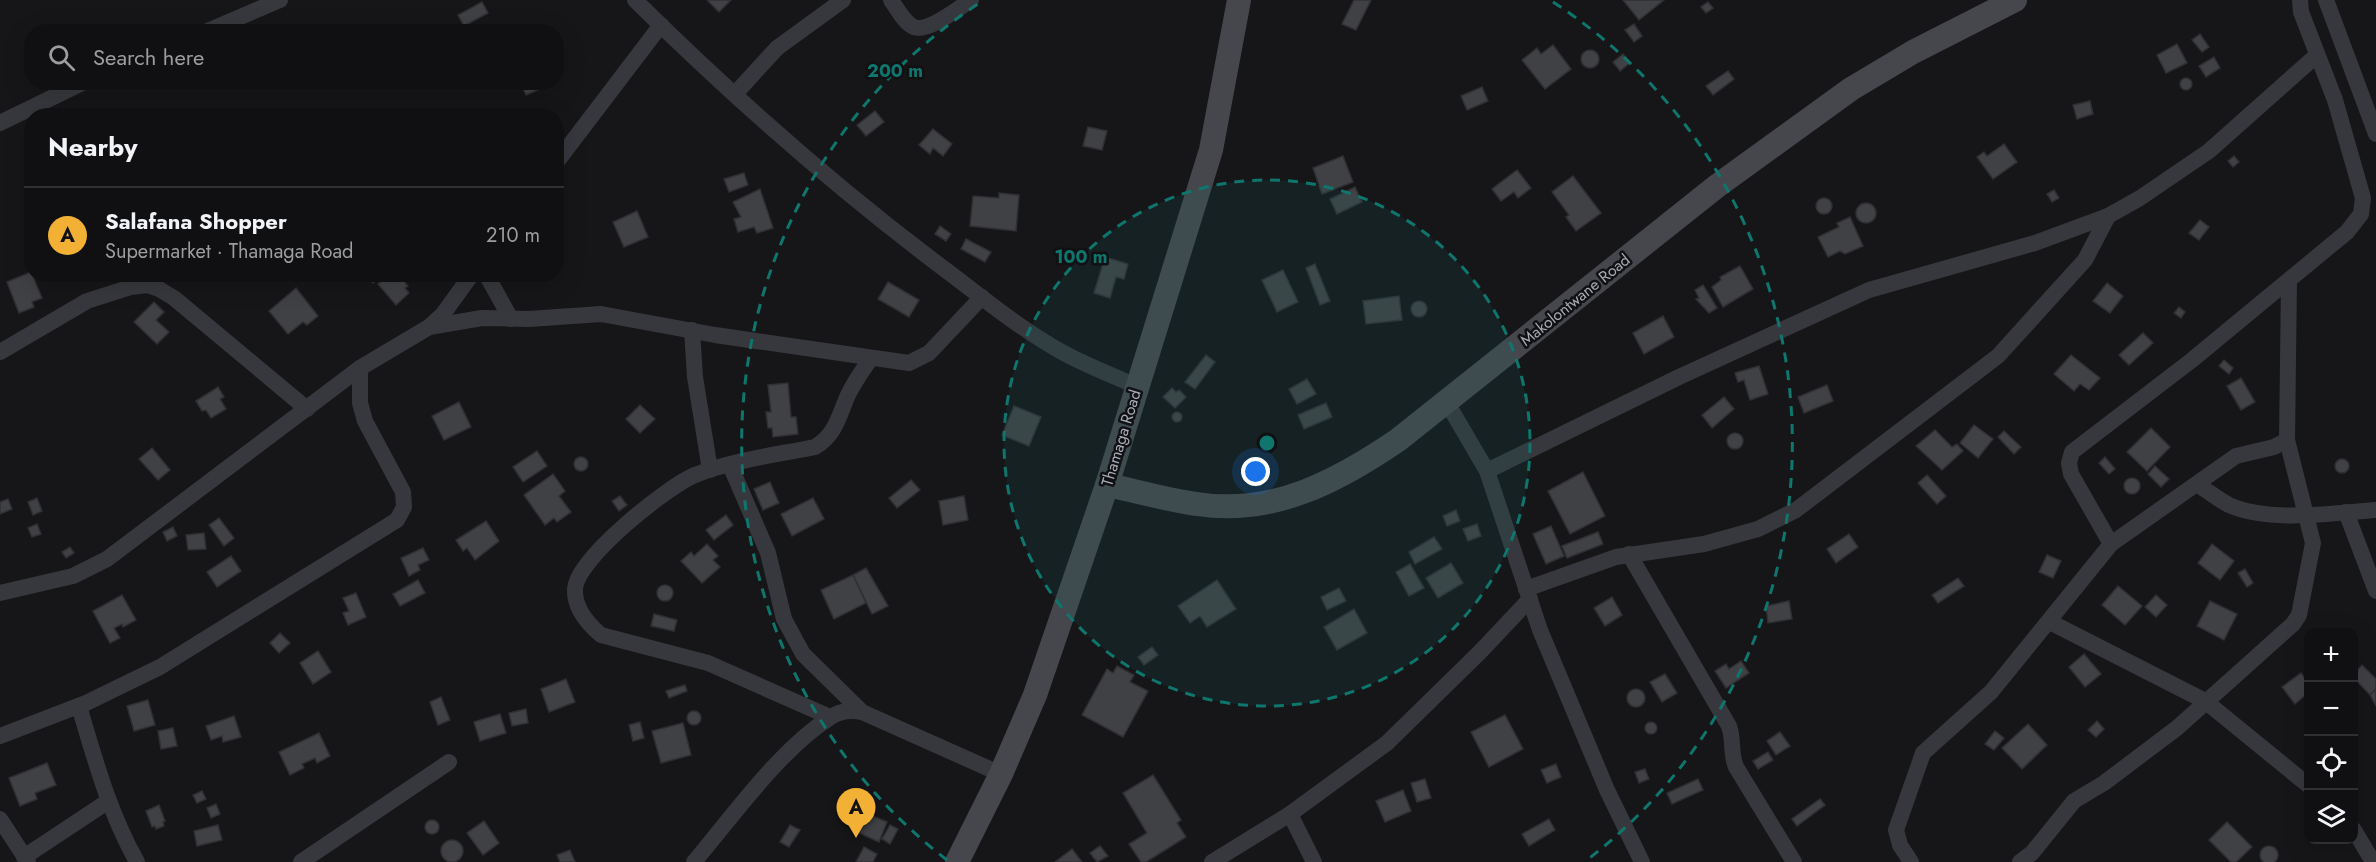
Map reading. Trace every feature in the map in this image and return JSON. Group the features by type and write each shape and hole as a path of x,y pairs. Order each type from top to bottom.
{"main road":[{"name":"Thamaga Road","path":"957,862 1001,774 1035,695 1107,485 1211,150 1221,108 1239,0"},
{"name":"Makolontwane Road","path":"1107,485 1199,505 1242,506 1285,499 1321,487 1353,470 1446,401 1717,186 1851,89 1913,52 2015,0"}],"street":[{"path":"224,24 280,0"},
{"path":"735,94 777,48 843,0"},
{"path":"891,0 911,26 920,28 928,27 971,0"},
{"path":"2111,544 2071,474 2069,463 2072,452 2193,360 2347,232 2361,213 2363,198 2335,100 2301,12 2300,0"},
{"path":"2326,0 2376,134"},
{"path":"645,4 661,25 835,184 982,297 1062,352 1136,386"},
{"path":"564,152 661,25"},
{"path":"1487,471 1679,376 1869,290 2035,243 2108,216 2140,198 2209,151 2318,55"},
{"path":"31,108 68,90"},
{"path":"0,123 24,111"},
{"path":"1212,862 1290,814 1387,743 1480,652 1528,594 1629,554 1704,544 1758,528 1796,510 1998,356 2085,260 2108,216"},
{"path":"2020,862 2032,853 2074,801 2177,728 2294,624 2299,615 2313,543 2287,440 2289,280"},
{"path":"0,593 73,576 107,559 360,368 429,327 442,314 465,282"},
{"path":"490,282 511,319"},
{"path":"0,352 87,301 131,287 147,285 174,298 307,410"},
{"path":"429,327 464,319 601,314 909,363 920,360 982,297"},
{"path":"692,330 695,377 710,470"},
{"path":"830,717 708,663 601,635 587,623 579,608 575,588 589,559 654,501 677,484 710,470 815,447 826,441 833,432 856,381 871,358"},
{"path":"0,736 79,706 197,646 397,520 404,507 403,492 365,421 360,403 360,368"},
{"path":"1446,401 1487,471 1528,594 1607,790 1642,862"},
{"path":"1911,862 1900,845 1896,830 1923,753 1991,692 2111,544 2198,485 2236,456 2274,447 2287,440"},
{"path":"730,465 768,553 784,619 803,654 862,712 1001,774"},
{"path":"2198,485 2229,505 2255,513 2307,514 2376,510"},
{"path":"2346,512 2376,591"},
{"path":"1629,554 1729,726 1732,736 1732,758 1736,767 1794,862"},
{"path":"2050,622 2205,701 2304,782"},
{"path":"79,706 107,802 137,862"},
{"path":"694,862 787,753 830,717 842,711 862,712"},
{"path":"304,861 449,762"},
{"path":"0,819 26,859 107,802"},
{"path":"1290,814 1314,862"},
{"path":"2358,837 2373,862"}],"building":[{"path":"707,0 731,0 719,12"},
{"path":"1354,0 1371,0 1356,30 1342,24"},
{"path":"1623,0 1664,0 1639,20"},
{"path":"482,2 488,13 468,24 463,24 458,15"},
{"path":"1708,2 1713,8 1706,13 1701,7"},
{"path":"1634,24 1642,36 1634,42 1625,30"},
{"path":"2200,34 2209,47 2202,52 2192,40"},
{"path":"2177,44 2187,63 2166,73 2157,55"},
{"path":"1553,45 1571,69 1545,89 1522,60 1537,48 1541,54"},
{"path":"1590,50 1596,53 1599,59 1596,65 1590,68 1584,65 1581,59 1584,53"},
{"path":"1623,54 1630,63 1620,71 1613,62"},
{"path":"2214,57 2220,68 2206,77 2199,66"},
{"path":"1728,71 1734,79 1713,95 1706,86"},
{"path":"2188,78 2192,84 2188,90 2184,90 2180,82"},
{"path":"1482,87 1488,101 1467,110 1461,96"},
{"path":"524,90 538,90 526,95"},
{"path":"2090,101 2093,114 2077,119 2073,105"},
{"path":"875,111 884,122 866,136 857,125"},
{"path":"1088,127 1107,131 1102,150 1083,146"},
{"path":"933,129 952,144 943,156 933,148 930,154 919,145"},
{"path":"2004,144 2017,162 1993,179 1977,157 1984,152 1987,156"},
{"path":"1343,156 1353,182 1322,194 1313,168"},
{"path":"2234,156 2239,162 2233,167 2228,161"},
{"path":"1517,170 1531,188 1518,198 1514,192 1501,201 1492,189"},
{"path":"744,173 748,185 729,192 724,179"},
{"path":"1573,176 1601,213 1576,231 1566,217 1569,215 1552,192"},
{"path":"1355,187 1362,202 1337,214 1330,199"},
{"path":"760,189 773,228 757,233 754,227 738,232 734,219 741,217 733,202"},
{"path":"2054,190 2059,198 2052,202 2047,194"},
{"path":"999,193 1019,195 1016,231 970,226 973,196 999,198"},
{"path":"1824,198 1830,200 1832,206 1830,212 1824,214 1818,212 1816,206 1818,200"},
{"path":"1866,203 1873,206 1876,213 1873,220 1866,223 1859,220 1856,213 1859,206"},
{"path":"637,211 648,237 624,247 613,222"},
{"path":"1850,217 1863,246 1845,254 1840,251 1828,257 1818,237 1839,227 1837,223"},
{"path":"2200,220 2209,227 2199,240 2189,233"},
{"path":"940,226 951,234 946,241 935,234"},
{"path":"966,239 991,252 985,262 961,249"},
{"path":"1105,257 1128,264 1124,279 1116,277 1110,298 1094,293"},
{"path":"1315,264 1330,301 1320,305 1306,268"},
{"path":"1740,266 1753,289 1723,307 1712,287 1721,280 1720,277"},
{"path":"1283,270 1298,302 1277,312 1262,280"},
{"path":"24,275 24,282 35,282 42,298 32,302 34,307 19,313 7,282"},
{"path":"380,282 405,282 408,286 405,288 409,293 396,305 378,284"},
{"path":"888,282 919,300 909,317 878,299"},
{"path":"2107,283 2123,296 2110,313 2093,301"},
{"path":"1703,285 1717,308 1709,313 1696,299 1699,298 1695,290"},
{"path":"296,288 318,316 307,325 303,322 288,334 269,311"},
{"path":"1399,296 1402,320 1366,324 1363,301"},
{"path":"1419,301 1427,309 1419,317 1411,309"},
{"path":"154,302 164,312 156,320 169,332 157,344 134,322"},
{"path":"2179,307 2185,312 2181,318 2174,313"},
{"path":"1663,316 1674,337 1644,354 1633,333"},
{"path":"2143,333 2153,343 2129,365 2119,355"},
{"path":"1206,355 1215,362 1195,389 1185,382"},
{"path":"2071,355 2100,378 2089,390 2080,384 2074,391 2054,374"},
{"path":"2224,360 2233,368 2229,374 2219,366"},
{"path":"1759,366 1768,394 1750,400 1744,380 1738,382 1735,373"},
{"path":"2241,378 2255,402 2241,410 2227,386"},
{"path":"1307,379 1316,394 1297,404 1289,389"},
{"path":"788,383 791,417 796,417 798,434 773,437 772,428 768,428 766,412 771,412 768,385"},
{"path":"1827,385 1833,401 1804,413 1798,397"},
{"path":"218,387 224,397 220,399 226,409 211,418 206,410 202,411 196,401"},
{"path":"1172,388 1176,392 1179,390 1186,397 1175,408 1163,397"},
{"path":"1724,397 1734,409 1712,428 1702,415"},
{"path":"459,402 471,427 444,440 432,416"},
{"path":"1326,403 1332,417 1304,429 1298,415"},
{"path":"640,405 655,419 640,433 626,419"},
{"path":"1014,406 1041,417 1029,446 1002,435"},
{"path":"1177,412 1181,413 1181,421 1177,422 1173,421 1172,417 1173,413"},
{"path":"1974,425 1993,439 1978,458 1960,443"},
{"path":"2151,428 2170,447 2147,471 2127,452"},
{"path":"1935,430 1952,447 1957,444 1963,451 1942,470 1916,446"},
{"path":"2004,431 2021,447 2014,454 1998,437"},
{"path":"1735,433 1743,441 1735,449 1727,441"},
{"path":"152,448 170,470 158,480 139,459"},
{"path":"537,451 547,466 523,482 513,467"},
{"path":"581,457 586,459 588,464 586,469 581,471 576,469 574,464 576,459"},
{"path":"2105,457 2115,469 2109,474 2099,463"},
{"path":"2339,459 2345,459 2349,466 2345,473 2339,473 2335,469 2335,463"},
{"path":"2155,466 2169,479 2161,487 2148,474"},
{"path":"1583,472 1605,516 1570,534 1548,491"},
{"path":"553,474 565,491 559,496 571,512 557,522 554,518 545,525 524,495"},
{"path":"1927,475 1946,496 1937,504 1918,483"},
{"path":"2132,478 2138,480 2140,486 2138,492 2132,494 2126,492 2124,486 2126,480"},
{"path":"911,480 920,490 897,508 889,498"},
{"path":"770,482 779,503 763,510 754,489"},
{"path":"620,496 627,505 619,511 612,501"},
{"path":"964,496 968,520 943,525 939,501"},
{"path":"37,498 42,511 33,515 28,502"},
{"path":"813,498 824,519 792,536 781,514"},
{"path":"8,499 12,509 0,514 0,502"},
{"path":"1456,510 1460,521 1447,526 1443,516"},
{"path":"726,515 733,525 714,540 706,530"},
{"path":"219,518 234,538 224,546 209,525"},
{"path":"486,521 499,541 475,560 467,548 463,551 456,540"},
{"path":"37,524 41,534 32,537 28,528"},
{"path":"1477,524 1481,536 1468,541 1463,529"},
{"path":"1551,526 1564,556 1546,564 1533,534"},
{"path":"173,527 177,536 167,541 163,532"},
{"path":"1598,532 1603,544 1567,558 1562,546"},
{"path":"204,533 206,549 188,550 186,535"},
{"path":"1849,534 1858,547 1836,563 1827,549"},
{"path":"1434,537 1442,549 1415,564 1409,552"},
{"path":"707,544 718,556 713,560 720,567 702,583 681,561 691,552 694,556"},
{"path":"2212,544 2234,561 2220,580 2198,563"},
{"path":"70,547 74,553 66,558 62,552"},
{"path":"423,548 429,560 418,565 420,570 409,576 401,558"},
{"path":"2047,555 2061,561 2053,578 2039,572"},
{"path":"231,556 241,571 217,587 207,572"},
{"path":"1451,563 1463,583 1438,598 1426,578"},
{"path":"1410,564 1424,588 1409,596 1396,572"},
{"path":"866,568 888,606 872,614 853,575"},
{"path":"2245,569 2253,583 2247,587 2238,573"},
{"path":"853,575 866,603 834,619 821,590"},
{"path":"1958,578 1964,586 1938,603 1932,595"},
{"path":"418,580 425,593 400,606 393,594"},
{"path":"1217,580 1236,609 1207,627 1200,616 1190,623 1178,606"},
{"path":"662,585 668,585 673,593 671,599 662,601 657,596 657,590"},
{"path":"2118,586 2142,606 2125,625 2102,605"},
{"path":"1339,588 1346,601 1327,610 1321,597"},
{"path":"356,593 366,617 348,625 343,613 349,611 343,598"},
{"path":"122,595 136,620 123,627 122,624 114,628 120,638 110,643 93,611"},
{"path":"2156,595 2167,605 2156,617 2145,607"},
{"path":"1612,597 1622,615 1605,626 1594,608"},
{"path":"1789,601 1792,619 1768,623 1766,606"},
{"path":"2210,601 2237,614 2224,640 2197,626"},
{"path":"1354,609 1367,633 1337,650 1324,627"},
{"path":"654,614 677,620 674,631 651,626"},
{"path":"280,633 290,643 279,653 270,643"},
{"path":"1152,647 1158,655 1144,665 1138,657"},
{"path":"318,651 331,672 313,684 300,663"},
{"path":"2084,654 2101,674 2085,687 2069,667"},
{"path":"1741,661 1749,673 1726,688 1715,671 1726,664 1729,669"},
{"path":"2362,665 2376,679 2376,689 2370,695 2358,682 2358,670"},
{"path":"1117,666 1134,675 1130,682 1148,691 1123,737 1082,715 1107,669 1113,673"},
{"path":"2301,673 2304,677 2304,696 2295,704 2282,687"},
{"path":"1665,674 1677,693 1662,702 1650,682"},
{"path":"566,679 575,702 549,712 541,689"},
{"path":"685,685 687,691 669,698 666,691"},
{"path":"1636,689 1642,692 1645,698 1642,704 1636,707 1630,704 1627,698 1630,692"},
{"path":"2376,689 2376,706 2370,695"},
{"path":"441,697 450,720 438,725 430,702"},
{"path":"148,700 155,725 134,731 127,706"},
{"path":"526,709 528,723 512,726 509,713"},
{"path":"694,711 699,713 701,718 699,723 694,725 689,723 687,718 689,713"},
{"path":"500,714 506,733 480,741 474,722"},
{"path":"1505,715 1523,749 1489,767 1471,732"},
{"path":"234,716 241,737 223,742 222,736 211,740 206,726"},
{"path":"2097,721 2104,729 2096,737 2088,730"},
{"path":"640,722 644,738 633,741 629,725"},
{"path":"1653,722 1657,728 1653,734 1649,734 1645,726"},
{"path":"683,723 691,755 661,763 652,731"},
{"path":"2028,724 2047,745 2022,769 2002,748"},
{"path":"173,728 177,746 161,749 158,731"},
{"path":"1995,731 2004,738 1994,750 1985,744"},
{"path":"1780,732 1790,746 1776,755 1767,741"},
{"path":"319,733 330,756 317,763 315,758 302,764 304,768 290,775 279,752"},
{"path":"1768,752 1773,760 1758,769 1753,761"},
{"path":"47,763 56,785 35,793 37,799 20,806 9,778"},
{"path":"1556,764 1561,777 1547,783 1541,770"},
{"path":"1645,769 1649,779 1639,783 1635,772"},
{"path":"1153,775 1181,820 1177,823 1186,837 1146,862 1141,862 1129,844 1147,833 1123,793"},
{"path":"1425,779 1431,798 1417,802 1411,783"},
{"path":"1698,779 1703,790 1672,804 1667,793"},
{"path":"1403,790 1411,811 1385,822 1376,801"},
{"path":"202,791 206,799 197,803 193,795"},
{"path":"1820,799 1825,805 1797,826 1792,819"},
{"path":"216,804 220,814 211,818 207,808"},
{"path":"159,805 165,821 164,826 156,829 155,826 152,827 146,811"},
{"path":"863,812 887,822 879,842 855,831"},
{"path":"1549,819 1555,830 1529,846 1522,834"},
{"path":"429,820 435,820 439,827 435,834 429,834 425,830 425,824"},
{"path":"484,821 499,843 483,855 467,833"},
{"path":"2227,822 2252,847 2236,862 2231,862 2209,840"},
{"path":"218,825 222,840 197,846 194,831"},
{"path":"790,825 800,830 789,847 780,842"},
{"path":"890,825 898,829 890,844 882,839"},
{"path":"452,840 460,843 463,851 460,859 452,862 444,859 441,851 444,843"},
{"path":"1100,846 1108,856 1097,862 1090,853"},
{"path":"2269,846 2277,852 2277,858 2272,863 2263,861 2260,855 2263,849"},
{"path":"864,847 877,854 873,862 856,862"},
{"path":"1072,849 1082,862 1055,862"},
{"path":"570,850 575,862 560,862 557,855"}],"place":[{"name":"Salafana Shopper","path":"856,838"}]}
